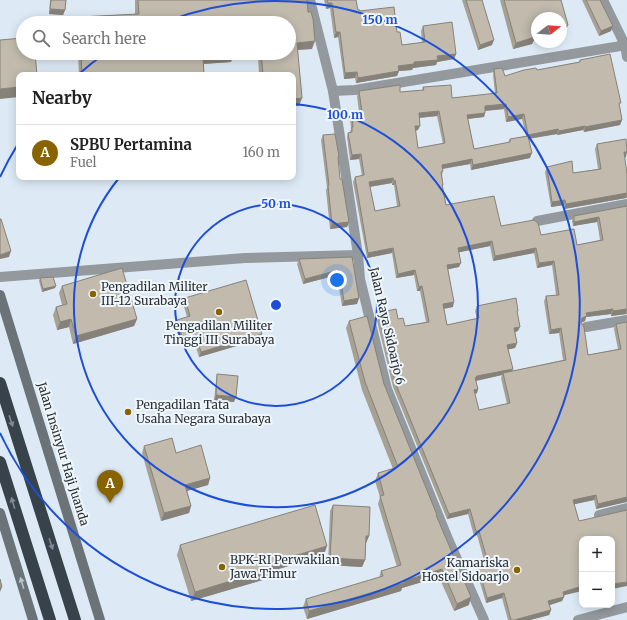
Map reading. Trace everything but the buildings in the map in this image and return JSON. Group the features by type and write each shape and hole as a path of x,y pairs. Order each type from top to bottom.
{"highway":[{"path":"0,383 75,620"},
{"path":"0,462 50,620"}],"street":[{"name":"Jalan Raya Sidoarjo 6","path":"310,0 333,91 358,255 360,279 387,389 448,539 484,620"},
{"path":"603,0 626,45 627,57"},
{"path":"333,91 355,90 626,45"},
{"path":"537,221 627,204"},
{"path":"0,277 245,258 358,255"},
{"name":"Jalan Insinyur Haji Juanda","path":"0,295 100,620"},
{"path":"586,327 627,320"},
{"path":"599,515 627,508"},
{"path":"0,513 33,620"},
{"path":"578,620 627,607"}],"place":[{"name":"Pengadilan Militer III-12 Surabaya","path":"93,294"},
{"name":"Pengadilan Militer Tinggi III Surabaya","path":"219,312"},
{"name":"Pengadilan Tata Usaha Negara Surabaya","path":"128,412"},
{"name":"SPBU Pertamina","path":"110,503"},
{"name":"BPK-RI Perwakilan Jawa Timur","path":"222,567"},
{"name":"Kamariska Hostel Sidoarjo","path":"517,570"}]}
